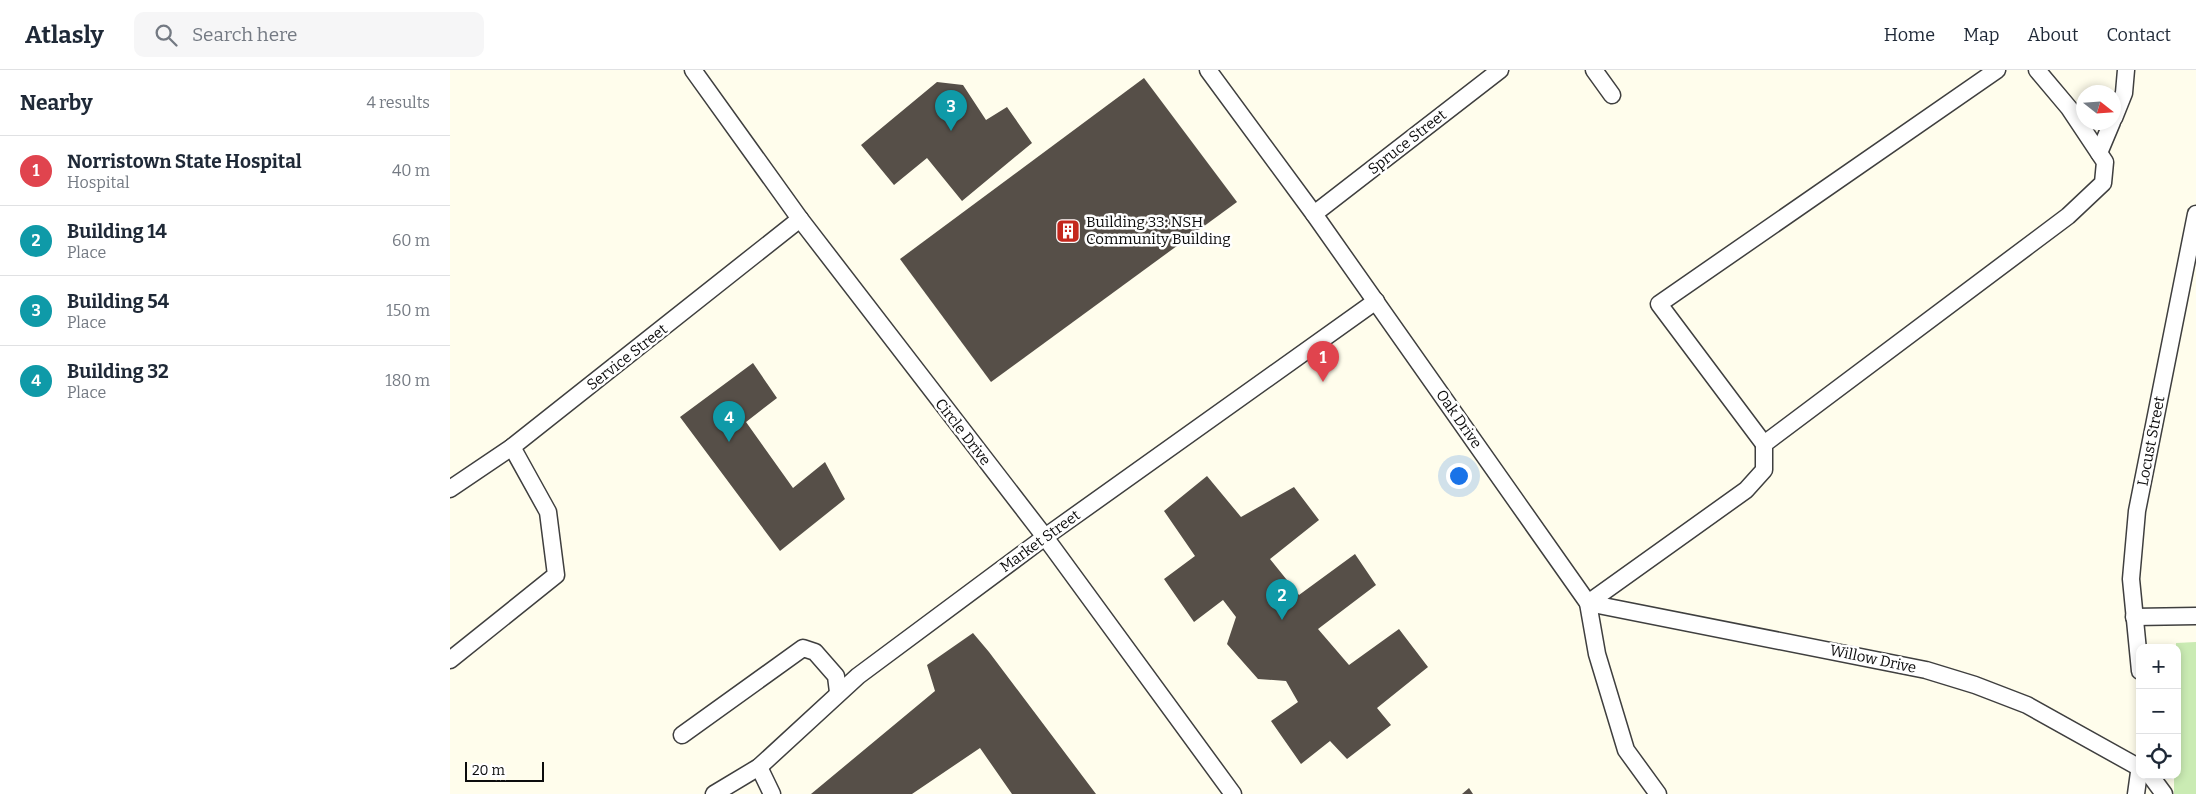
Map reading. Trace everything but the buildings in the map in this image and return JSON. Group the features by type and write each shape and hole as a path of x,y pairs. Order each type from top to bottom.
{"lane":[{"name":"Circle Drive","path":"693,70 800,219 1045,537 1234,794"},
{"name":"Oak Drive","path":"1208,70 1314,214 1588,603 1598,654 1626,750 1658,794"},
{"name":"Spruce Street","path":"1314,214 1500,70"},
{"path":"1594,70 1612,95"},
{"path":"1588,603 1746,490 1764,470 1764,444 1659,304 1997,70"},
{"path":"1764,444 2068,216 2103,183 2105,162 2069,108 2037,70"},
{"path":"2121,100 2124,93 2126,70"},
{"path":"2099,153 2109,130"},
{"name":"Locust Street","path":"2137,644 2132,580 2137,511 2196,214"},
{"name":"Service Street","path":"450,489 512,447 800,219"},
{"name":"Market Street","path":"714,794 759,767 838,692 1045,537 1376,301"},
{"path":"450,660 556,575 548,512 512,447"},
{"name":"Willow Drive","path":"1588,603 1926,670 2027,704 2136,765"},
{"path":"2134,617 2196,616"},
{"path":"682,735 803,648 816,652 836,676 838,692"},
{"path":"759,767 772,794"},
{"path":"2136,794 2138,779"},
{"path":"2153,779 2164,794"}],"green space":[{"path":"2196,642 2196,794 2174,794 2174,779 2181,779 2181,644 2176,643"}],"place":[{"name":"Building 54","path":"951,131"},
{"name":"Building 33: NSH Community Building","path":"1068,231"},
{"name":"Norristown State Hospital","path":"1323,382"},
{"name":"Building 32","path":"729,442"},
{"name":"Building 14","path":"1282,620"}]}
